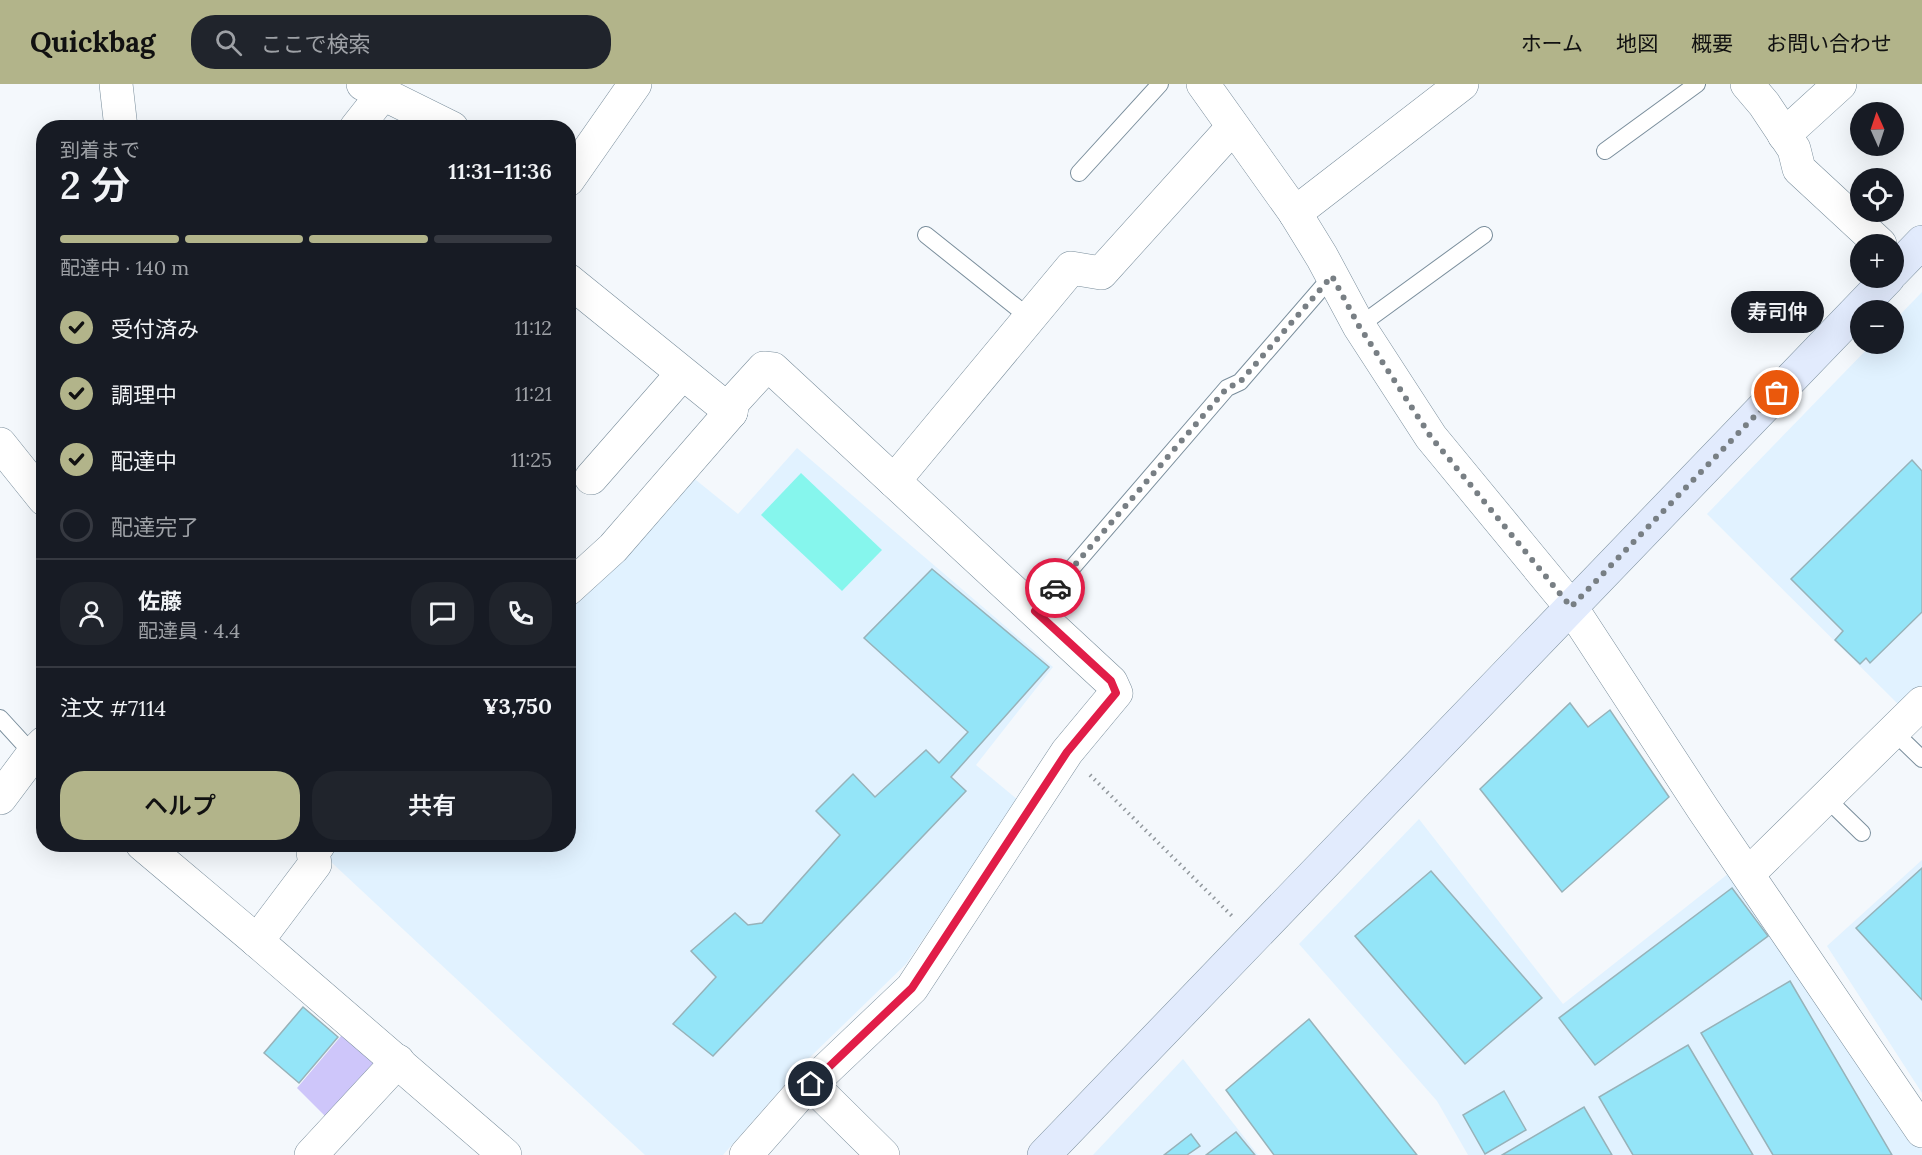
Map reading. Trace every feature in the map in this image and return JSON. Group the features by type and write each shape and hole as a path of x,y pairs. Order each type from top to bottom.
{"street":[{"path":"116,84 120,120"},
{"path":"576,169 635,84"},
{"path":"1203,84 1232,128 1295,213 1359,326 1431,437 1571,607 1922,1131"},
{"path":"1295,213 1462,84"},
{"path":"1747,84 1764,104 1794,149 1799,169 1868,234"},
{"path":"1784,135 1840,84"},
{"path":"359,120 373,89 436,120"},
{"path":"894,481 1071,267 1101,273 1232,128"},
{"path":"576,287 731,412"},
{"path":"1044,1155 1571,607 1870,288"},
{"path":"576,582 613,548 731,412 733,402 764,368 773,369 1111,681 1116,693 1067,752 912,988 797,1096 746,1155"},
{"path":"591,478 682,374"},
{"path":"0,444 36,489"},
{"path":"1748,874 1922,703"},
{"path":"0,798 36,758"},
{"path":"151,852 505,1155"},
{"path":"257,941 315,864 313,852"},
{"path":"311,1155 398,1061"},
{"path":"811,1084 883,1155"}],"lane":[{"path":"1079,173 1160,84"},
{"path":"1605,151 1697,84"},
{"path":"926,235 1030,318"},
{"path":"1359,326 1484,235"},
{"path":"1035,611 1227,388 1240,382 1332,276"},
{"path":"0,718 36,750"},
{"path":"1894,732 1922,759"},
{"path":"1826,798 1862,833"}],"path":[{"path":"1067,752 1254,937"}],"shaded area":[{"path":"1922,292 1922,690 1903,709 1707,514 1862,354 1904,354 1904,311"},
{"path":"797,448 1053,667 976,765 1018,800 906,964 805,1062 723,1155 645,1155 330,861 329,852 576,852 576,595 691,476 738,514"},
{"path":"1419,819 1563,1004 1733,870 1922,1150 1922,1155 1468,1155 1437,1101 1299,944"},
{"path":"1922,860 1922,1093 1827,946"},
{"path":"347,1029 376,1054 378,1070 329,1120 297,1088"},
{"path":"1183,1059 1258,1155 1093,1155"}],"water":[{"path":"801,473 882,550 842,591 761,515"}],"building":[{"path":"1912,460 1922,471 1922,612 1870,663 1866,658 1860,664 1835,640 1843,631 1791,579"},
{"path":"932,569 1049,667 951,777 966,791 713,1056 673,1024 716,977 691,951 735,913 748,925 762,923 840,835 816,811 853,774 875,797 926,750 939,763 968,732 864,638"},
{"path":"1570,703 1588,727 1610,710 1669,797 1562,892 1480,789"},
{"path":"1922,868 1922,1000 1856,928"},
{"path":"1431,871 1542,998 1465,1064 1355,936"},
{"path":"1732,888 1768,936 1595,1065 1559,1018"},
{"path":"1790,981 1892,1155 1773,1155 1701,1033"},
{"path":"303,1007 338,1037 299,1083 264,1053"},
{"path":"1309,1019 1417,1155 1274,1155 1226,1090"},
{"path":"1688,1045 1753,1155 1633,1155 1599,1097"},
{"path":"1504,1091 1526,1130 1485,1154 1463,1115"},
{"path":"1584,1107 1612,1155 1502,1155"},
{"path":"1236,1132 1255,1155 1206,1155"},
{"path":"1191,1134 1200,1146 1187,1155 1164,1155"}],"way so far":[{"path":"1055,588 1227,388 1240,382 1332,276 1359,326 1431,437 1571,607 1777,393"}],"place":[{"name":"寿司仲","path":"1777,393"}],"route":[{"path":"811,1084 912,988 1067,752 1116,693 1111,681 1035,611 1055,588"}]}
